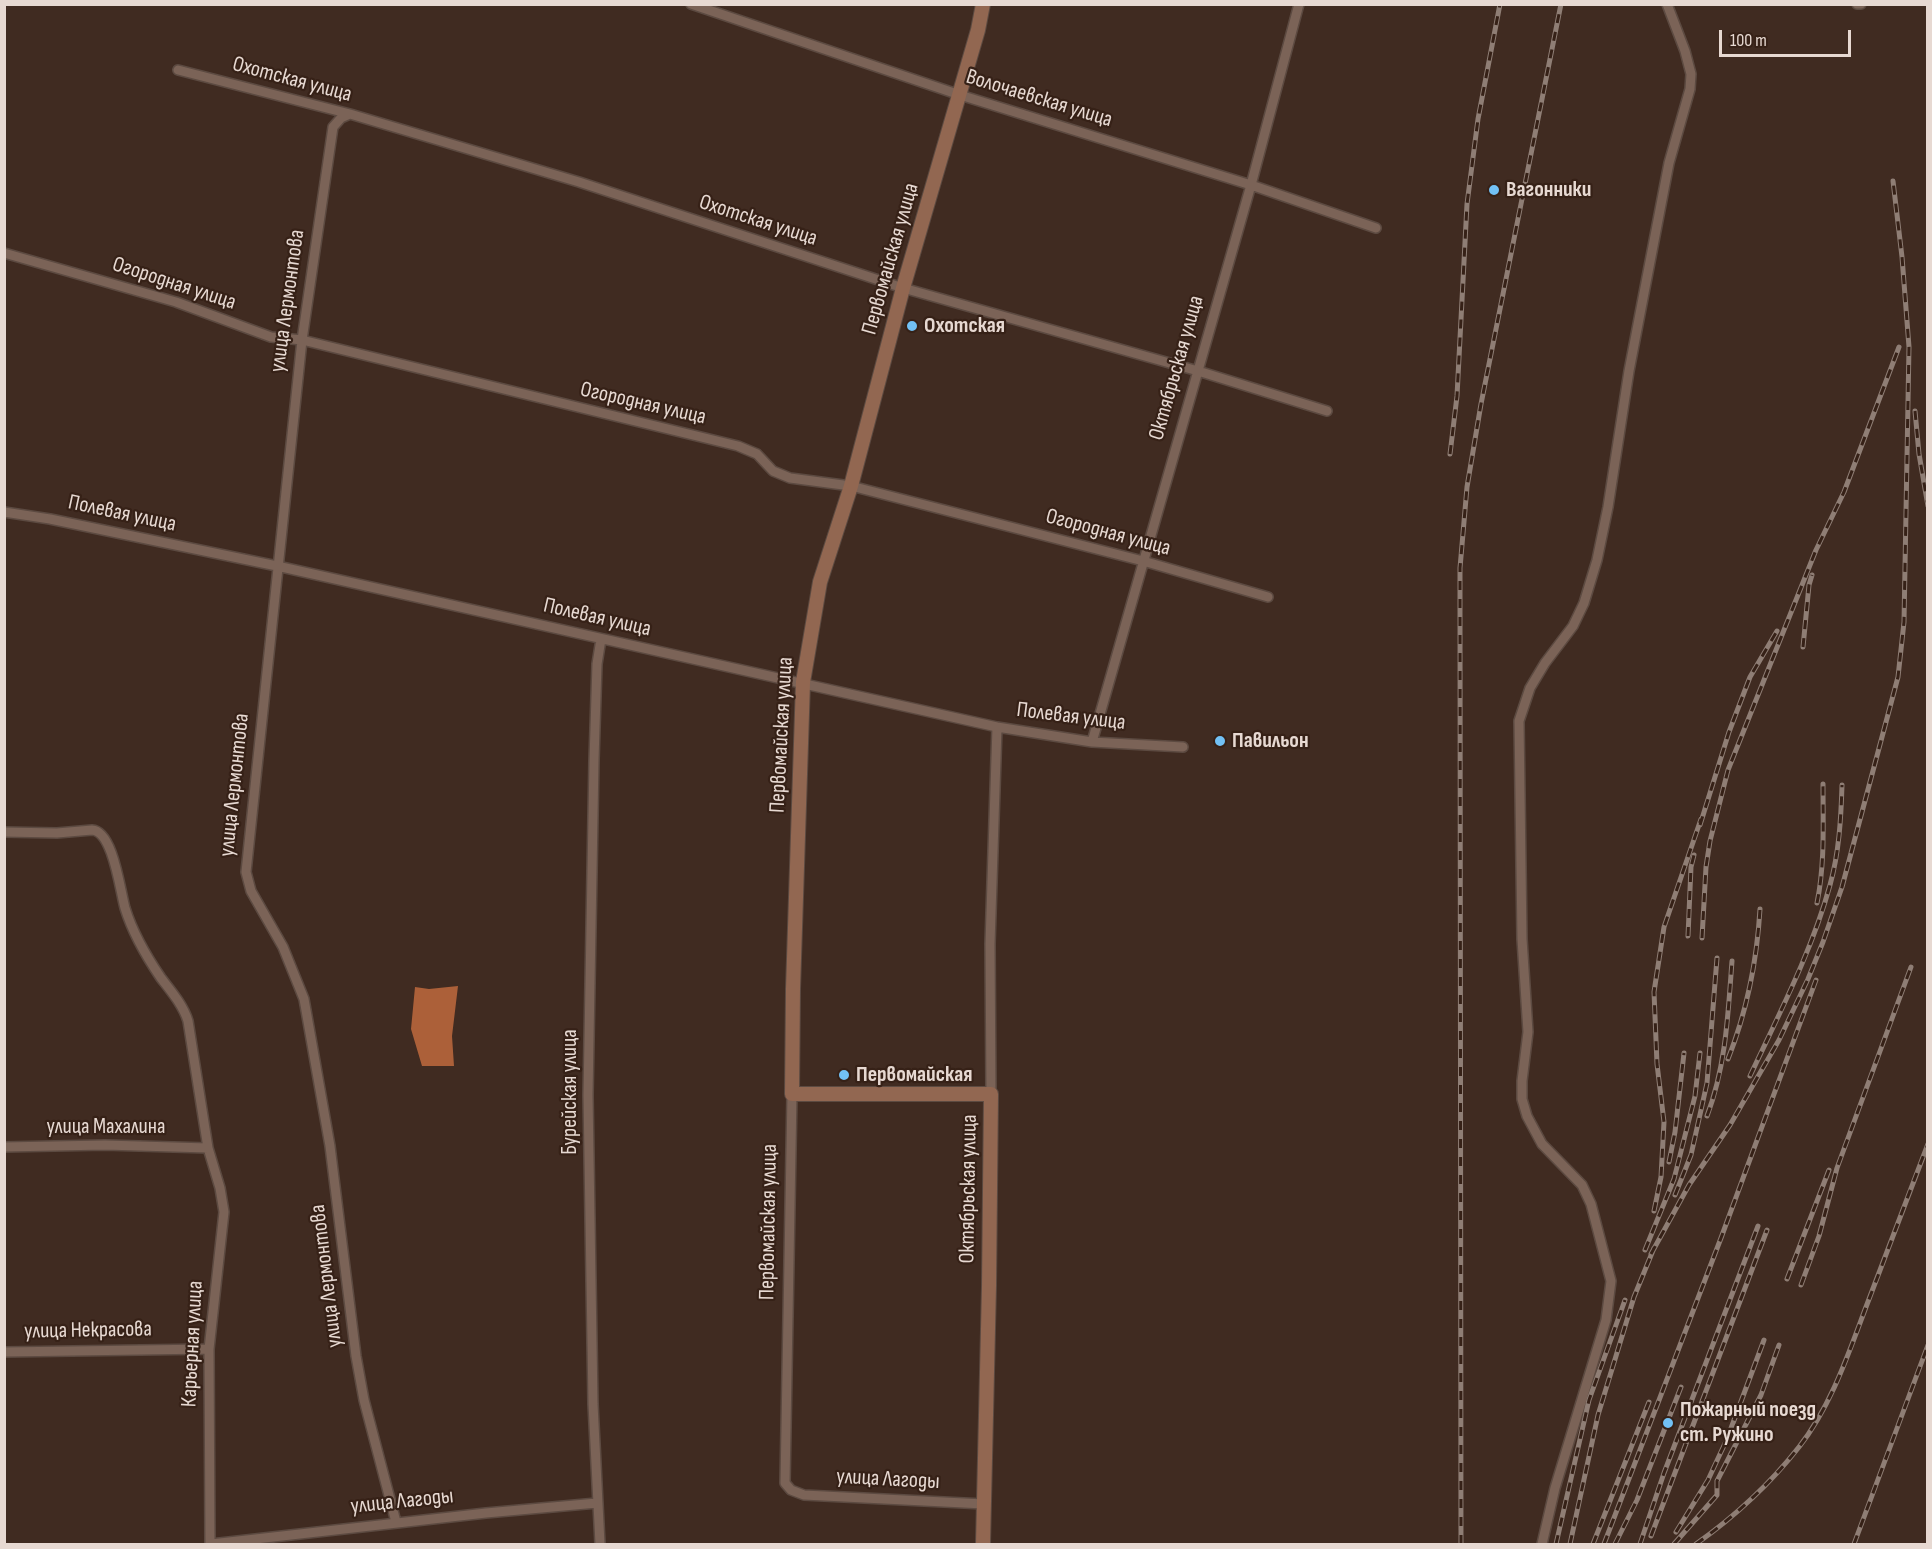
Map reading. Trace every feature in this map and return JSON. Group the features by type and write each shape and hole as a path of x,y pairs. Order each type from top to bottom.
{"main road":[{"name":"Первомайская улица","path":"792,1094 793,989 803,682 820,582 851,486 903,288 960,95 983,4"},
{"path":"792,1094 991,1094"},
{"name":"Октябрьская улица","path":"983,1545 991,1094"}],"street":[{"name":"Волочаевская улица","path":"691,4 960,95 1251,185 1376,228"},
{"name":"Октябрьская улица","path":"1092,742 1251,185 1299,4"},
{"path":"1542,1545 1555,1488 1606,1320 1611,1281 1591,1204 1582,1185 1542,1144 1527,1116 1522,1099 1528,1032 1522,939 1519,721 1530,688 1545,663 1573,626 1584,603 1597,560 1608,507 1629,371 1669,164 1690,89 1691,74 1685,51 1667,4"},
{"name":"Охотская улица","path":"178,70 350,114 579,183 903,288 1198,371 1327,411"},
{"name":"улица Лермонтова","path":"350,114 341,118 333,127 302,340 246,872 251,891 283,947 304,999 330,1146 356,1356 364,1400 396,1522"},
{"name":"Огородная улица","path":"4,253 176,302 272,336 302,340 738,446 757,454 773,471 790,478 851,486 1143,561 1268,597"},
{"name":"Полевая улица","path":"4,512 50,519 277,566 997,727 1092,742 1183,747"},
{"name":"Бурейская улица","path":"600,1545 591,1328 588,1095 594,760 597,664 601,639"},
{"name":"Октябрьская улица","path":"991,1094 991,933 997,727"},
{"name":"Карьерная улица","path":"4,832 92,830 100,832 110,849 133,930 142,948 186,1015 208,1148 220,1188 224,1212 209,1349 210,1545"},
{"name":"Первомайская улица","path":"791,1490 785,1484 792,1094"},
{"name":"улица Махалина","path":"4,1147 105,1145 208,1148"},
{"name":"улица Некрасова","path":"4,1352 209,1349"},
{"name":"улица Лагоды","path":"791,1490 804,1495 984,1504"},
{"name":"улица Лагоды","path":"210,1545 396,1522 597,1503"}],"shaded area":[{"path":"458,986 452,1036 454,1066 422,1066 411,1029 415,987 429,989"}],"railway":[{"path":"1450,454 1457,396 1467,204 1478,119 1500,4"},
{"path":"1461,1544 1460,568 1467,487 1481,404 1561,4"},
{"path":"1651,1254 1689,1185 1730,1125 1779,1040 1808,979 1842,887 1898,677 1904,622 1909,347 1893,181"},
{"path":"1702,938 1706,867 1710,841 1728,770 1816,550 1844,492 1899,347"},
{"path":"1915,411 1919,454 1928,506"},
{"path":"1803,647 1812,575"},
{"path":"1700,825 1729,732 1750,677 1777,631"},
{"path":"1817,903 1822,859 1823,784"},
{"path":"1750,1076 1794,982 1823,910 1837,848 1842,785"},
{"path":"1654,1211 1661,1177 1664,1122 1657,1064 1654,992 1664,927 1701,819"},
{"path":"1688,936 1691,867 1694,855"},
{"path":"1728,1059 1741,1022 1750,985 1760,909"},
{"path":"1675,1195 1691,1155 1707,1083 1717,958"},
{"path":"1707,1116 1722,1059 1732,961"},
{"path":"1801,1285 1819,1236 1837,1168 1911,967"},
{"path":"1604,1544 1721,1238 1816,980"},
{"path":"1669,1162 1675,1132 1684,1053"},
{"path":"1645,1250 1674,1179 1695,1096 1700,1053"},
{"path":"1696,1544 1724,1523 1764,1487 1799,1447 1820,1415 1845,1362 1928,1144"},
{"path":"1787,1279 1829,1170"},
{"path":"1640,1544 1664,1473 1758,1226"},
{"path":"1651,1536 1767,1230"},
{"path":"1570,1544 1598,1415 1634,1297 1654,1248"},
{"path":"1556,1544 1589,1400 1625,1300"},
{"path":"1676,1532 1708,1480 1727,1439 1764,1340"},
{"path":"1674,1544 1717,1495 1717,1481 1761,1395 1779,1345"},
{"path":"1854,1544 1928,1345"},
{"path":"1615,1544 1637,1500 1681,1387"},
{"path":"1593,1544 1649,1402"}],"place":[{"name":"Вагонники","path":"1494,190"},
{"name":"Охотская","path":"912,326"},
{"name":"Павильон","path":"1220,741"},
{"name":"Первомайская","path":"844,1075"},
{"name":"Пожарный поезд ст. Ружино","path":"1668,1423"}]}
